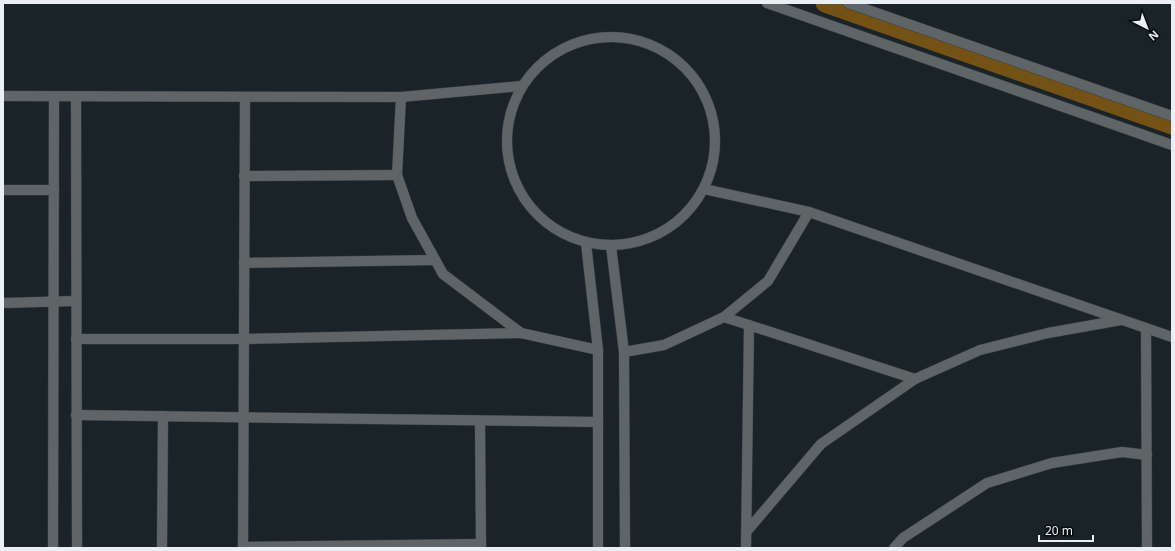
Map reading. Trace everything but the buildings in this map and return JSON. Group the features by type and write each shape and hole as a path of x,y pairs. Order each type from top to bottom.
{"street":[{"path":"767,3 1172,145"},
{"path":"848,3 1172,116"},
{"path":"623,36 661,48 692,73 711,107 716,147 704,189 683,217 650,238 611,246 586,243 550,227 523,199 508,162 507,123 521,86 548,56 584,39 623,36"},
{"path":"3,96 401,97 521,86"},
{"path":"53,548 54,96"},
{"path":"76,97 75,301 77,548"},
{"path":"245,97 242,547 481,546 480,421"},
{"path":"401,97 397,175 412,218 443,274 521,333"},
{"path":"244,176 397,175"},
{"path":"704,189 809,212 1172,337"},
{"path":"3,190 54,190"},
{"path":"624,352 664,345 724,317 768,281 809,212"},
{"path":"586,243 598,350 598,548"},
{"path":"611,246 624,352 625,548"},
{"path":"244,263 435,260"},
{"path":"3,303 75,301"},
{"path":"724,317 915,379"},
{"path":"746,531 822,444 915,379 980,350 1048,332 1123,320"},
{"path":"746,548 750,325"},
{"path":"1146,328 1147,548"},
{"path":"76,339 244,339 521,333 598,350"},
{"path":"76,415 598,422"},
{"path":"162,548 163,416"},
{"path":"894,548 903,538 987,483 1052,463 1122,452 1147,455"}],"waterway":[{"path":"825,3 1172,125"}]}
